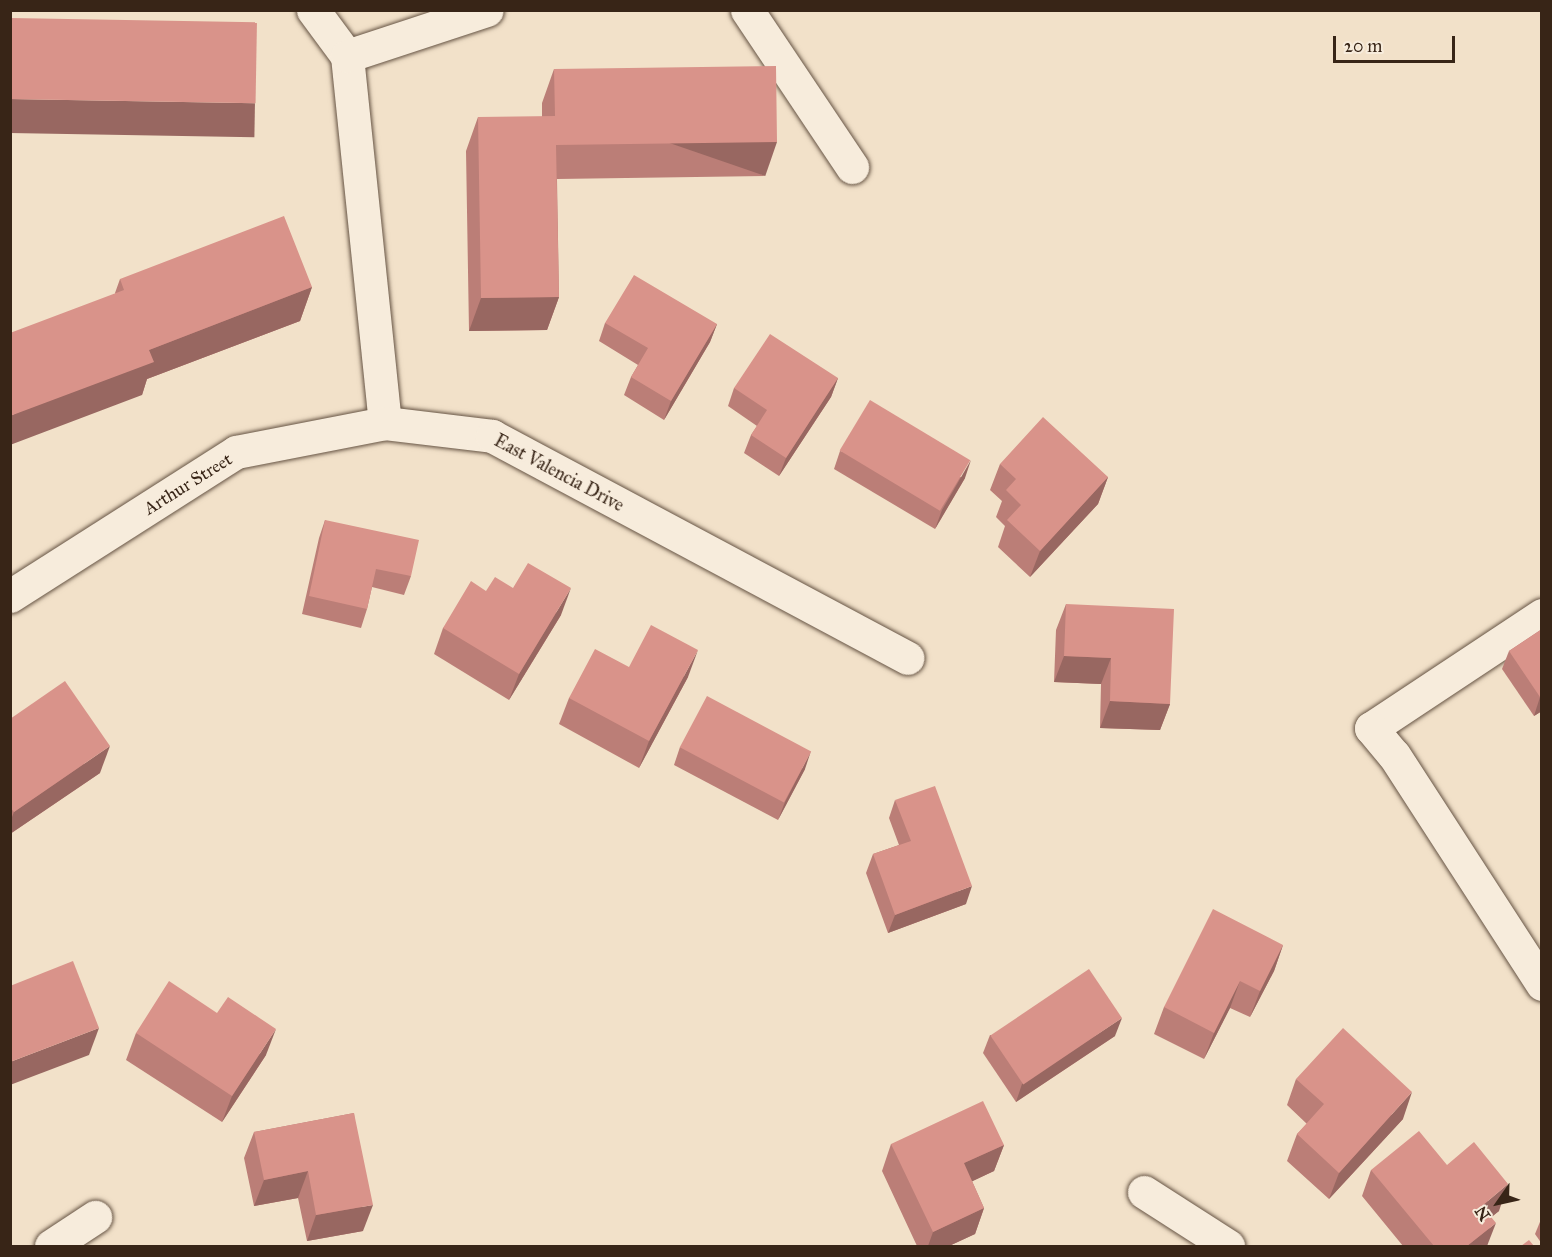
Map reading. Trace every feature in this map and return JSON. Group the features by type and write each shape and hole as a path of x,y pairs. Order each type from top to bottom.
{"street":[{"path":"313,10 347,56 386,423"},
{"path":"347,56 487,10"},
{"path":"747,10 852,167"},
{"name":"Arthur Street","path":"10,596 236,452 386,423"},
{"name":"East Valencia Drive","path":"386,423 492,436 907,658"},
{"path":"1542,615 1371,728 1542,984"},
{"path":"1144,1192 1228,1246"},
{"path":"51,1246 95,1217"}],"building":[{"path":"10,18 257,22 256,103 10,99"},
{"path":"776,66 777,142 556,145 559,297 481,298 478,117 555,116 554,69"},
{"path":"284,216 312,287 149,350 154,362 10,416 10,333 124,290 120,279"},
{"path":"634,275 717,324 671,401 631,377 648,348 605,323"},
{"path":"770,334 838,378 786,458 751,435 767,410 734,388"},
{"path":"870,400 970,460 940,511 840,451"},
{"path":"1043,417 1108,477 1040,551 1007,520 1021,505 1006,490 1016,479 1000,464"},
{"path":"325,520 419,540 411,576 376,569 367,609 309,596"},
{"path":"528,563 571,588 519,674 443,628 471,581 486,591 495,577 513,588"},
{"path":"1066,604 1174,609 1170,704 1110,701 1111,658 1064,656"},
{"path":"651,625 698,650 649,741 569,698 595,649 629,667"},
{"path":"1542,629 1542,697 1540,697 1509,651"},
{"path":"65,681 110,746 14,812 10,807 10,719"},
{"path":"707,696 811,751 784,803 680,747"},
{"path":"935,786 972,886 895,915 873,854 911,841 895,800"},
{"path":"1213,909 1283,945 1260,991 1240,981 1214,1033 1164,1007"},
{"path":"73,961 99,1028 10,1062 10,986"},
{"path":"1089,969 1122,1018 1023,1084 990,1036"},
{"path":"169,981 217,1013 228,997 276,1029 232,1096 136,1033"},
{"path":"1343,1028 1412,1092 1339,1173 1297,1134 1324,1104 1296,1079"},
{"path":"983,1101 1004,1145 964,1163 984,1208 933,1232 891,1144"},
{"path":"354,1113 373,1205 316,1215 308,1171 264,1180 254,1132"},
{"path":"1419,1131 1447,1165 1474,1142 1508,1184 1482,1206 1496,1223 1467,1246 1434,1246 1371,1170"},
{"path":"1529,1240 1534,1246 1521,1246"}]}
